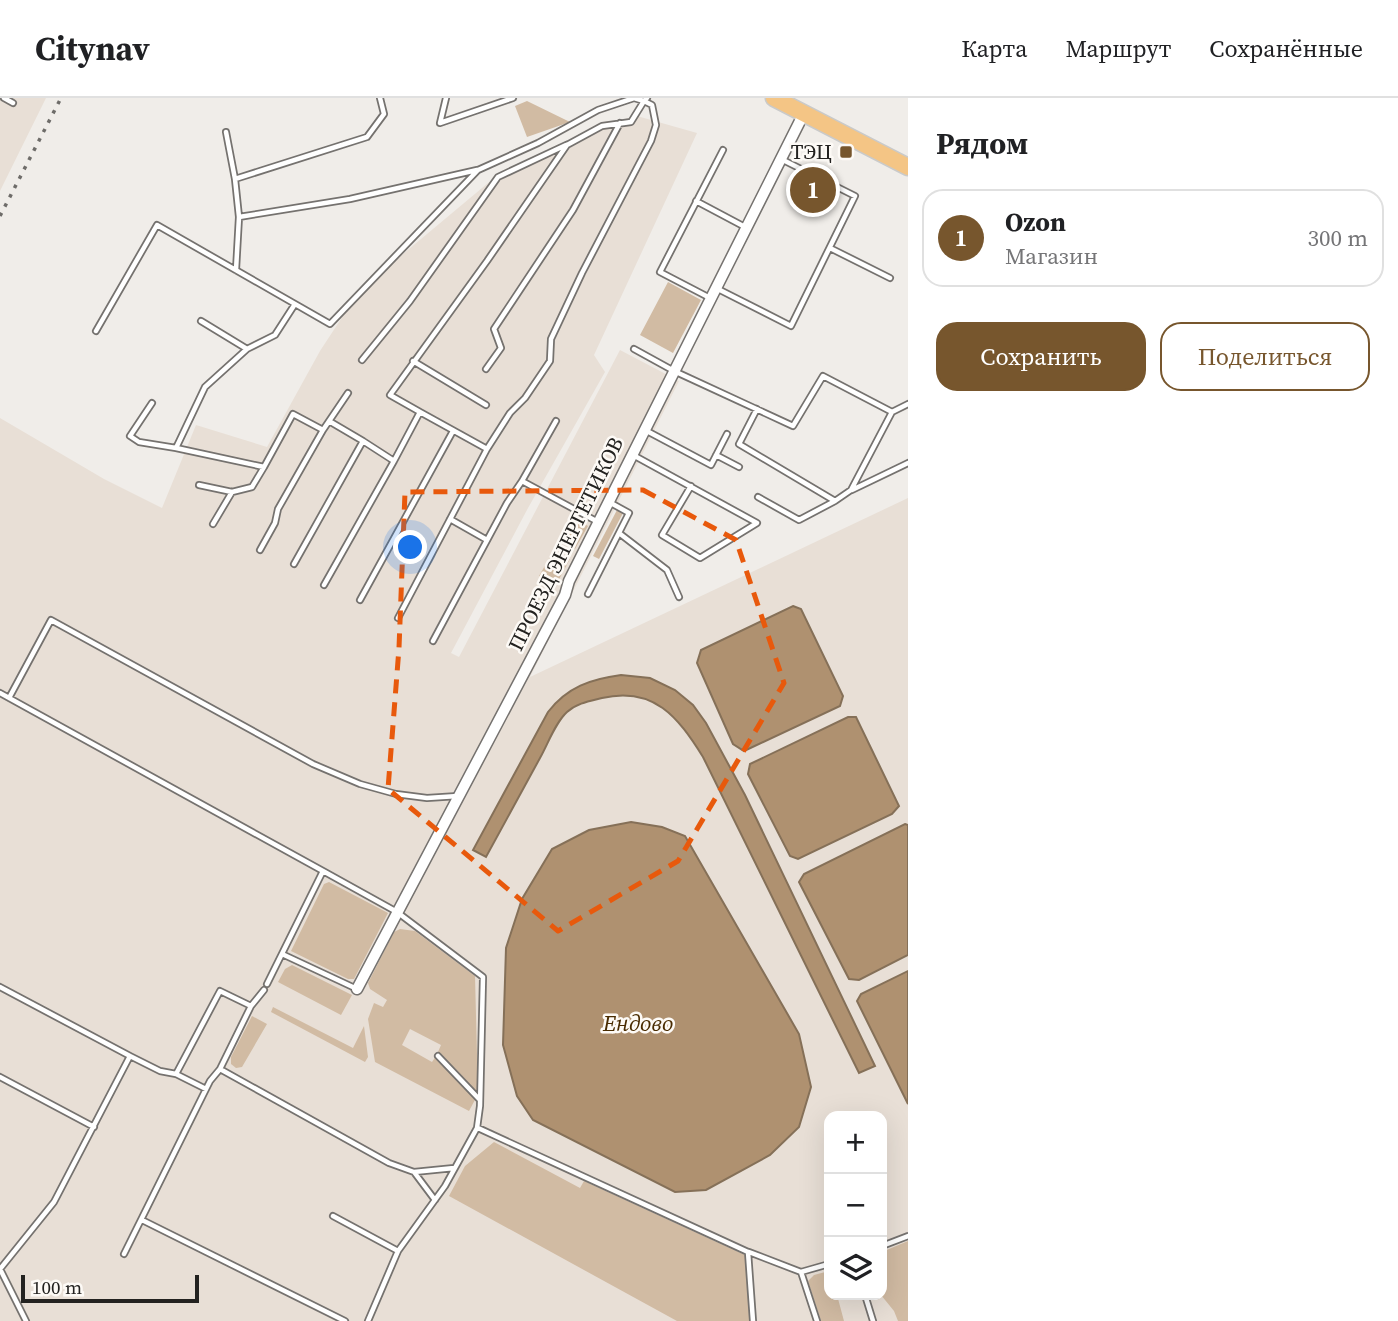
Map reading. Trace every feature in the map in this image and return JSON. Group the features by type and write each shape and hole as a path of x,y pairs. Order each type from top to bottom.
{"main road":[{"path":"777,99 908,167"}],"street":[{"name":"ПРОЕЗД ЭНЕРГЕТИКОВ","path":"357,989 565,595 569,581 804,113"}],"lane":[{"path":"4,98 13,103"},
{"path":"235,178 367,137 384,114 380,98"},
{"path":"446,98 440,124 513,98"},
{"path":"239,217 350,199 478,170 538,143 598,110 634,98 645,100 652,105 656,125 652,141 582,273 551,339 550,361 510,413 487,449 398,618"},
{"path":"362,360 410,301 498,177 602,126 631,122 645,100"},
{"path":"486,369 501,348 495,329 573,210 620,122"},
{"path":"226,132 239,217 236,270"},
{"path":"487,449 390,395 488,261 567,145"},
{"path":"723,150 660,272 792,326 855,196 781,159"},
{"path":"96,331 157,225 330,324 478,170"},
{"path":"696,201 746,228"},
{"path":"830,248 890,278"},
{"path":"176,448 205,387 247,349 275,335 295,304"},
{"path":"201,321 247,349"},
{"path":"634,349 793,426 823,376 892,412"},
{"path":"413,361 486,405"},
{"path":"260,550 275,523 278,509 323,430 348,393"},
{"path":"152,403 130,436 139,442 264,467"},
{"path":"851,490 892,412 908,404"},
{"path":"757,410 739,444 835,501"},
{"path":"324,585 420,412"},
{"path":"199,485 232,492 252,487 293,414 323,430"},
{"path":"329,421 394,460"},
{"path":"433,642 507,503 556,421"},
{"path":"645,430 711,465 727,434"},
{"path":"360,600 453,431"},
{"path":"294,564 363,441"},
{"path":"632,454 691,486 757,523 701,558 662,535 691,486"},
{"path":"716,455 739,467"},
{"path":"758,497 799,520 851,490 908,463"},
{"path":"522,481 598,523"},
{"path":"213,524 232,492"},
{"path":"588,594 629,513 609,502"},
{"path":"450,519 487,540"},
{"path":"619,533 667,570 680,597"},
{"path":"9,698 51,620 313,764 360,784 396,794 427,798 458,796"},
{"path":"0,694 397,912 484,977 477,1128 435,1200 398,1251 369,1321"},
{"path":"124,1254 206,1089 220,1069 251,1006 266,987 323,871"},
{"path":"282,954 357,989"},
{"path":"0,987 160,1071 176,1074 206,1089"},
{"path":"176,1074 220,991 251,1006"},
{"path":"26,1321 0,1269 54,1202 130,1056"},
{"path":"438,1056 480,1100"},
{"path":"220,1069 389,1163 414,1172 455,1168"},
{"path":"0,1077 94,1127"},
{"path":"477,1128 748,1252 801,1272 824,1265"},
{"path":"414,1172 435,1200"},
{"path":"333,1216 398,1251"},
{"path":"142,1220 345,1321"},
{"path":"887,1244 908,1236"},
{"path":"748,1252 754,1321"},
{"path":"801,1272 817,1321"},
{"path":"867,1300 873,1321"}],"highlighted area":[{"path":"643,490 736,540 784,683 678,861 558,931 388,789 399,648 405,492"}],"shaded area":[{"path":"0,98 46,98 0,191"},
{"path":"527,101 570,122 527,137 515,106"},
{"path":"637,116 697,133 594,355 605,372 528,508 451,653 459,657 620,350 679,381 530,677 908,498 908,1321 0,1321 0,418 104,479 162,508 196,425 267,447 320,351 360,290 494,178 604,124"},
{"path":"668,282 701,300 673,353 640,335"},
{"path":"617,510 623,513 599,559 593,556"},
{"path":"572,517 588,526 575,549 559,540"},
{"path":"554,550 570,559 556,585 539,576"},
{"path":"329,882 388,913 354,979 348,979 291,951 324,884"},
{"path":"400,929 415,931 475,976 478,1094 438,1052 441,1045 410,1029 402,1045 432,1062 436,1056 476,1098 469,1111 375,1062 368,1019 374,1003 383,1007 387,1000 370,989 368,983 394,932"},
{"path":"292,965 352,995 341,1015 278,982 285,969"},
{"path":"273,1007 353,1048 364,1026 368,1057 365,1062 271,1012"},
{"path":"252,1016 267,1024 242,1067 236,1068 231,1064 231,1057"},
{"path":"494,1142 580,1188 584,1181 745,1255 751,1321 677,1321 449,1196 465,1166"},
{"path":"908,1241 908,1321 898,1321 885,1300 887,1250"},
{"path":"824,1272 824,1300 838,1300 844,1321 821,1321 808,1281 814,1275"}],"water":[{"path":"793,606 801,609 843,696 840,706 744,751 733,744 697,663 701,650"},
{"path":"621,675 650,678 675,690 693,705 706,723 745,795 875,1066 859,1073 703,757 674,718 650,701 620,695 584,703 567,712 555,728 486,857 473,850 555,703 580,686"},
{"path":"848,717 856,717 899,806 892,814 798,859 790,856 748,774 750,764"},
{"name":"Ендово","path":"631,822 662,827 685,836 799,1034 811,1087 799,1127 770,1155 706,1190 675,1192 533,1120 517,1096 503,1045 506,948 522,899 552,849 589,830"},
{"path":"905,824 908,825 908,955 859,980 849,979 799,882 804,874"},
{"path":"908,971 908,1104 857,1001 861,994"}],"railway":[{"path":"0,216 61,98"}],"place":[{"name":"ТЭЦ","path":"846,152"},
{"name":"Ozon","path":"813,190"}]}
